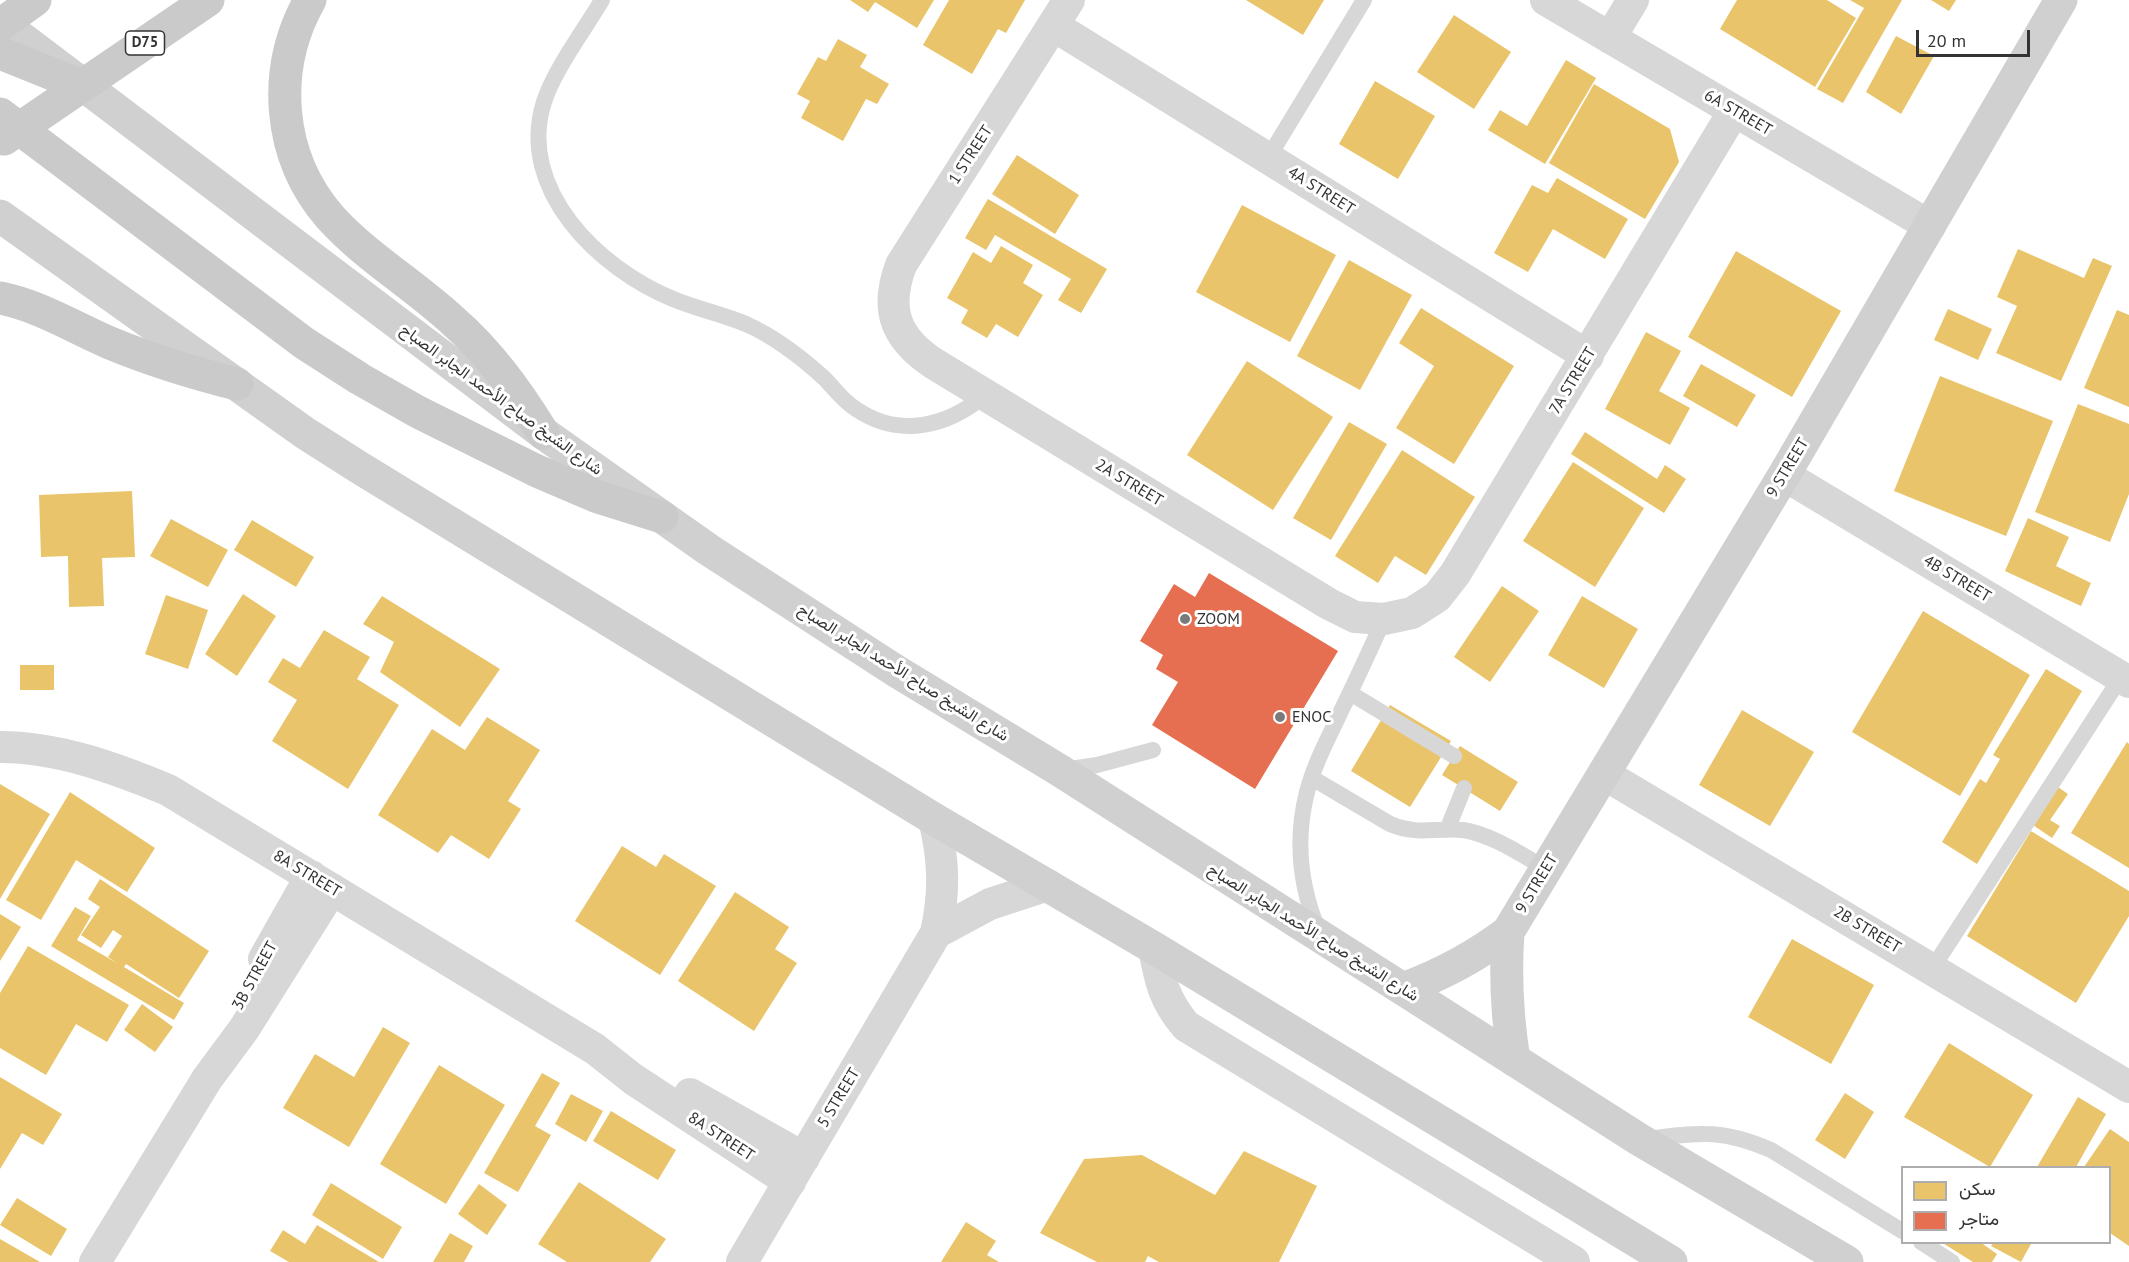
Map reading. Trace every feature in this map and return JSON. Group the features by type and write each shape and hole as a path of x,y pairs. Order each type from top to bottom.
{"main road":[{"path":"0,23 35,0"},
{"name":"D75","path":"7,128 82,86 208,0"},
{"path":"310,0 292,39 286,65 284,92 285,119 300,171 330,217 452,320 478,345 502,373 543,433"},
{"name":"9 STREET","path":"1403,989 1469,960 1508,932 1784,475 2061,0"},
{"name":"شارع الشيخ صباح الأحمد الجابر الصباح","path":"0,23 543,433 709,550 896,671 1059,770 1640,1140 1847,1262"},
{"path":"0,53 82,86"},
{"path":"7,128 304,343 360,379 438,422 537,471 598,497 662,517"},
{"path":"0,216 305,433 360,468 933,819 1154,948 1671,1262"},
{"path":"0,298 39,309 150,359 237,384"},
{"name":"9 STREET","path":"1508,932 1505,984 1514,1060"}],"street":[{"name":"1 STREET","path":"894,316 892,298 901,265 1070,0"},
{"name":"6A STREET","path":"1546,0 1930,226"},
{"path":"1610,38 1633,0"},
{"name":"4A STREET","path":"1053,26 1588,356"},
{"name":"7A STREET","path":"1384,619 1412,613 1437,597 1455,574 1734,111"},
{"name":"2A STREET","path":"894,316 904,337 920,354 986,395 1329,604 1355,616 1384,619"},
{"name":"4B STREET","path":"1784,475 2126,676"},
{"name":"8A STREET","path":"0,747 50,752 90,761 168,790 594,1049 633,1079 797,1170"},
{"name":"2B STREET","path":"1604,774 2129,1087"},
{"name":"5 STREET","path":"742,1262 936,933 942,905 943,876 941,847 933,819"},
{"name":"3B STREET","path":"95,1262 207,1079 255,1011 322,883"},
{"path":"936,933 990,904 1048,885"},
{"path":"1154,948 1160,983 1166,999 1186,1026 1574,1262"}],"lane":[{"path":"602,0 552,83 539,122 540,162 546,182 555,200 586,240 607,259 639,282 673,300 746,325 780,343 811,367 842,399 875,419 904,425 933,424 969,409 986,395"},
{"path":"1268,158 1364,0"},
{"path":"1321,938 1304,886 1301,858 1301,831 1306,797 1312,778 1384,619"},
{"path":"1932,969 2126,676"},
{"path":"1350,693 1454,756"},
{"path":"1059,770 1097,765 1153,750"},
{"path":"1312,778 1390,824 1417,831 1446,830 1478,833 1547,869"},
{"path":"1446,830 1464,788"},
{"path":"1640,1140 1694,1133 1720,1133 1747,1140 1771,1150 1901,1230"},
{"path":"1924,1244 1952,1262"}],"building: سكن":[{"path":"850,0 934,0 917,28 875,2 868,12"},
{"path":"949,0 1025,0 1006,33 998,29 972,74 923,45"},
{"path":"1246,0 1324,0 1303,35"},
{"path":"1737,0 1827,0 1856,18 1815,87 1720,29"},
{"path":"1850,0 1902,0 1843,103 1817,89 1864,8"},
{"path":"1931,0 1956,0 1949,11"},
{"path":"1454,15 1511,52 1474,109 1417,72"},
{"path":"1896,36 1934,56 1901,114 1866,92"},
{"path":"838,39 867,55 860,67 889,84 877,104 866,99 843,141 801,118 810,101 797,94 818,57 826,61"},
{"path":"1566,60 1596,78 1545,164 1488,130 1500,110 1527,126"},
{"path":"1375,81 1435,116 1398,179 1339,144"},
{"path":"1594,84 1670,129 1679,162 1645,219 1549,163"},
{"path":"1017,155 1079,195 1055,234 992,194"},
{"path":"1557,178 1628,219 1605,259 1553,229 1528,272 1494,253 1532,185 1548,193"},
{"path":"988,199 1107,269 1081,313 1058,300 1071,279 995,235 986,250 965,238"},
{"path":"1242,205 1336,255 1290,342 1196,292"},
{"path":"1001,246 1033,265 1023,283 1043,295 1018,337 996,324 987,338 961,323 968,310 947,298 973,252 991,263"},
{"path":"2018,249 2084,278 2093,258 2112,266 2061,381 1996,353 2017,306 1997,297"},
{"path":"1736,251 1841,311 1792,397 1688,337"},
{"path":"1349,260 1412,295 1360,390 1297,356"},
{"path":"1421,308 1514,366 1454,464 1396,428 1434,366 1399,343"},
{"path":"1948,309 1992,329 1978,360 1934,340"},
{"path":"2117,310 2129,315 2129,407 2084,388"},
{"path":"1646,332 1681,351 1659,391 1690,408 1670,445 1605,409"},
{"path":"1247,361 1333,417 1273,510 1187,455"},
{"path":"1701,364 1756,395 1737,427 1683,396"},
{"path":"1940,376 2053,421 2006,536 1894,491"},
{"path":"2078,404 2129,424 2129,494 2110,542 2035,512"},
{"path":"1349,422 1387,444 1331,540 1293,518"},
{"path":"1585,432 1657,479 1665,465 1686,479 1664,513 1571,454"},
{"path":"1402,450 1475,497 1426,575 1395,556 1378,583 1335,556"},
{"path":"1573,462 1644,508 1595,587 1523,541"},
{"path":"132,491 135,557 102,558 104,606 69,607 68,556 41,557 39,495"},
{"path":"2028,518 2069,537 2056,566 2091,583 2081,606 2005,571"},
{"path":"171,519 228,550 208,587 150,556"},
{"path":"252,520 314,557 296,587 234,550"},
{"path":"1502,586 1539,611 1490,682 1454,657"},
{"path":"243,594 276,616 237,676 205,654"},
{"path":"166,595 208,610 188,669 145,654"},
{"path":"382,596 500,669 460,727 380,672 394,642 363,624"},
{"path":"1582,596 1638,629 1604,688 1548,655"},
{"path":"1923,611 2030,675 1960,796 1852,732"},
{"path":"324,630 370,657 357,679 399,705 348,789 272,741 297,700 268,682 283,658 300,668"},
{"path":"20,665 54,665 54,690 20,690"},
{"path":"2046,669 2082,691 1977,864 1942,842 1980,779 1986,783 2000,759 1993,755"},
{"path":"1390,705 1451,741 1410,807 1351,771"},
{"path":"1742,710 1814,752 1770,826 1699,785"},
{"path":"487,717 540,750 508,801 521,809 489,859 451,835 438,853 378,815 432,729 465,750"},
{"path":"2127,742 2129,744 2129,868 2071,833"},
{"path":"1460,746 1518,782 1500,811 1442,775"},
{"path":"0,784 50,814 0,899"},
{"path":"2055,785 2068,794 2050,820 2060,826 2052,838 2030,823"},
{"path":"70,792 155,848 127,892 76,860 41,920 6,900"},
{"path":"2031,831 2129,891 2129,916 2076,1003 1967,936"},
{"path":"622,846 656,867 664,854 716,886 660,975 575,921"},
{"path":"100,879 209,951 179,998 126,964 124,967 184,1003 174,1020 51,946 75,907 91,916 77,940 117,963 108,957 122,936 113,930 101,948 81,935 100,907 88,899"},
{"path":"735,892 789,927 775,949 797,963 754,1031 678,981"},
{"path":"0,914 21,927 0,961"},
{"path":"1792,939 1874,985 1831,1064 1748,1017"},
{"path":"28,946 129,1005 107,1042 76,1024 46,1075 0,1048 0,993"},
{"path":"142,1004 173,1027 155,1052 124,1030"},
{"path":"383,1027 410,1043 349,1147 283,1108 315,1054 354,1077"},
{"path":"1949,1043 2033,1095 1991,1166 1904,1117"},
{"path":"439,1065 505,1105 446,1204 380,1164"},
{"path":"542,1073 560,1083 535,1126 551,1135 518,1192 484,1173"},
{"path":"0,1077 62,1114 43,1145 22,1133 0,1169"},
{"path":"1845,1093 1874,1112 1845,1159 1815,1140"},
{"path":"571,1094 603,1111 586,1142 555,1124"},
{"path":"2078,1097 2106,1114 2077,1166 2038,1166"},
{"path":"611,1111 676,1150 658,1180 593,1141"},
{"path":"2110,1129 2129,1142 2129,1246 2111,1234 2111,1166 2085,1166"},
{"path":"1244,1151 1317,1186 1279,1262 1159,1262 1148,1256 1145,1262 1097,1262 1040,1233 1084,1159 1142,1155 1215,1195"},
{"path":"579,1182 666,1239 650,1262 567,1262 538,1244"},
{"path":"331,1183 402,1227 383,1259 312,1215"},
{"path":"479,1184 507,1205 487,1235 458,1214"},
{"path":"17,1198 67,1229 51,1256 0,1225"},
{"path":"966,1222 996,1241 987,1255 999,1262 941,1262"},
{"path":"317,1225 379,1262 289,1262 270,1251 283,1230 305,1244"},
{"path":"450,1233 473,1246 464,1262 433,1262"},
{"path":"0,1239 40,1262 0,1262"},
{"path":"1944,1244 1983,1244 1997,1254 1992,1262 1973,1262"},
{"path":"1992,1244 2031,1244 2021,1262 1991,1246"}],"building: متاجر":[{"path":"1209,573 1338,651 1255,789 1152,725 1178,682 1156,669 1163,655 1140,641 1174,584 1195,597"}],"place":[{"name":"ZOOM","path":"1185,619"},
{"name":"ENOC","path":"1280,717"}]}
